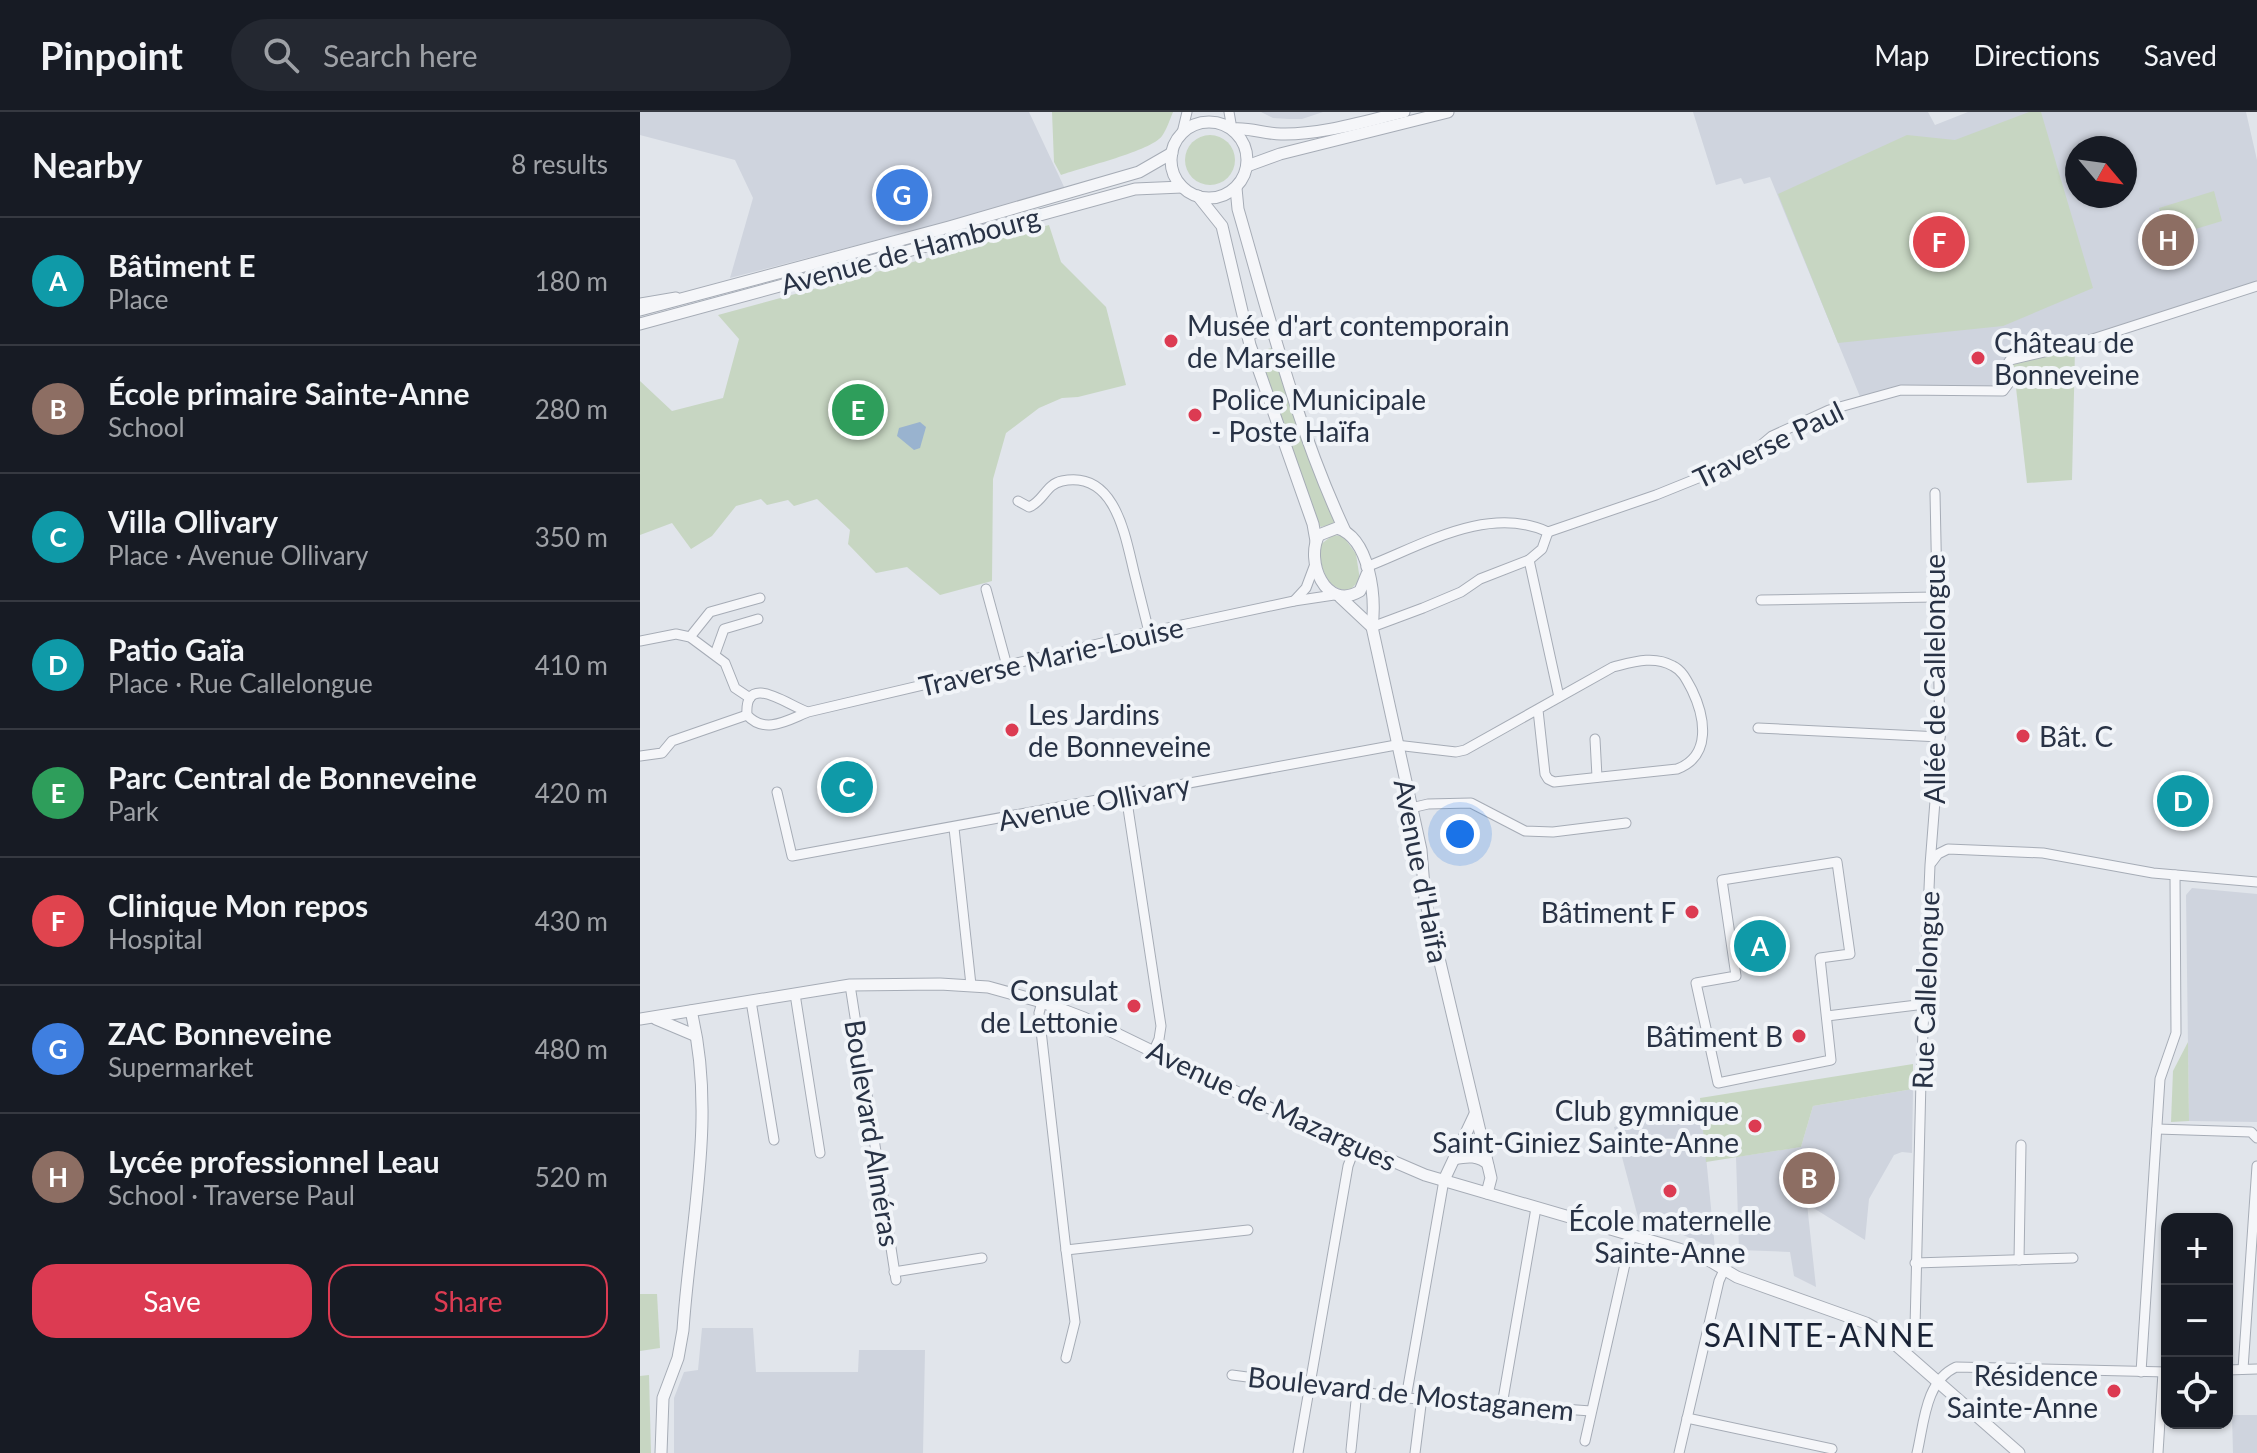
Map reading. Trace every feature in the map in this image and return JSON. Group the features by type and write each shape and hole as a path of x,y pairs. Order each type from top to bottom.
{"street":[{"path":"1187,112 1182,133 1172,153 1171,165 1182,187 1198,196 1222,226 1248,334 1313,524 1315,564 1306,588 1294,601"},
{"path":"1229,112 1232,129"},
{"path":"1232,129 1245,127 1279,134 1304,133 1404,112"},
{"path":"1247,166 1280,154 1448,112"},
{"path":"1182,133 1201,122 1223,124 1232,129 1245,145 1247,166 1236,188 1238,209 1295,399 1345,531"},
{"name":"Avenue de Hambourg","path":"640,310 1139,172 1172,153"},
{"name":"Avenue de Hambourg","path":"640,324 1135,189 1182,187"},
{"path":"1198,196 1218,197 1236,188"},
{"name":"Traverse Paul","path":"1548,532 1718,470 1747,457 1772,436 1829,410 1901,390 2003,391 2009,383 2006,366 2010,360 2074,345 2257,286"},
{"path":"640,303 670,296 687,299"},
{"path":"1248,334 1273,327"},
{"path":"1018,501 1029,507 1035,505 1052,485 1071,480 1098,488 1108,497 1118,513 1126,539 1149,632"},
{"name":"Allée de Callelongue","path":"1930,865 1940,737 1935,493"},
{"path":"1315,564 1326,588 1372,627 1461,592 1480,579 1529,560 1542,549 1548,532 1515,523 1472,525 1367,570"},
{"path":"1316,541 1325,531 1337,528 1357,541 1367,570 1360,591 1337,596"},
{"path":"1529,560 1559,697"},
{"name":"Avenue d'Haïfa","path":"1367,570 1374,612 1372,627 1421,850 1425,899 1489,1166 1491,1178 1487,1193"},
{"path":"986,589 1007,666"},
{"name":"Traverse Marie-Louise","path":"747,715 761,725 772,726 808,712 1149,632 1294,601 1337,596"},
{"path":"1761,600 1935,597"},
{"path":"690,637 710,612 760,598"},
{"path":"715,654 724,629 758,619"},
{"path":"640,641 676,634 690,637 725,663 735,688 750,698"},
{"path":"1651,660 1676,667 1686,679 1699,704 1704,724 1703,739 1697,755 1688,765 1677,769 1554,782 1545,774 1538,710 1613,667 1651,660"},
{"path":"640,756 662,753 672,741 747,715 750,698 755,693 766,693 793,708 808,712"},
{"name":"Avenue Ollivary","path":"777,792 792,856 1396,745 1456,752 1538,710"},
{"path":"1758,728 1940,737"},
{"path":"1595,739 1597,777"},
{"path":"1126,795 1161,1026 1154,1050"},
{"path":"1411,808 1428,804 1471,803 1525,831 1553,832 1626,823"},
{"path":"954,828 971,985"},
{"name":"Rue Callelongue","path":"1903,1352 1915,1328 1930,865 1938,854 1948,849 2043,853 2175,875 2257,882"},
{"path":"1837,862 1850,954 1820,958 1827,1016 1831,1060 1718,1083 1696,983 1736,976 1722,880 1837,862"},
{"path":"2141,1372 2160,1079 2176,1033 2175,875"},
{"name":"Avenue de Mazargues","path":"640,1019 850,985 971,985 1042,1002 1154,1050 1250,1099 1355,1147 1444,1180 1632,1233 1702,1257 1724,1270 1866,1323 1880,1331 2019,1453"},
{"name":"Boulevard Alméras","path":"850,985 895,1276 982,1258"},
{"path":"795,994 820,1153"},
{"path":"751,1001 774,1140"},
{"path":"1042,1002 1039,1013 1075,1322 1066,1358"},
{"path":"1827,1016 1925,1004"},
{"path":"661,1453 663,1398 678,1358 683,1330 701,1153 701,1089 691,1011"},
{"name":"Avenue de Mazargues","path":"655,1018 694,1035"},
{"path":"1406,1398 1444,1180 1475,1114"},
{"path":"2157,1129 2251,1132 2257,1136"},
{"path":"2019,1260 2021,1145"},
{"path":"1298,1453 1348,1166 1355,1147"},
{"path":"1454,1160 1477,1158 1489,1166"},
{"path":"2243,1369 2257,1166"},
{"path":"1502,1405 1536,1208"},
{"path":"1066,1250 1248,1230"},
{"path":"1585,1441 1632,1233"},
{"path":"1915,1263 2073,1258"},
{"path":"1679,1453 1724,1270"},
{"path":"1917,1453 1930,1397 1947,1371 1966,1366 2161,1372"},
{"path":"2233,1370 2257,1369"},
{"name":"Boulevard de Mostaganem","path":"1232,1375 1406,1398 1591,1411"},
{"path":"1351,1450 1357,1391"},
{"path":"1415,1453 1422,1397"},
{"path":"1687,1418 1832,1449"},
{"path":"2158,1453 2161,1418"}],"shaded area":[{"path":"640,112 1029,112 1066,191 730,278 753,198 735,160 640,135"},
{"path":"1261,112 1323,112 1302,119 1289,119 1273,118"},
{"path":"1693,112 1928,112 1935,125 1968,112 2246,112 2257,160 2257,284 2057,348 2008,358 2003,362 2005,387 1896,388 1861,399 1770,177 1744,184 1741,178 1716,185"},
{"path":"2192,888 2257,894 2257,1122 2189,1121 2186,895"},
{"path":"1913,1089 1912,1153 1894,1155 1869,1199 1865,1240 1807,1204 1816,1287 1794,1276 1790,1252 1739,1250 1736,1157 1801,1147 1813,1106"},
{"name":"École maternelle Sainte-Anne","path":"1701,1105 1715,1249 1674,1231 1639,1221 1614,1127"},
{"path":"702,1328 753,1328 756,1372 858,1372 859,1350 925,1350 923,1453 674,1453 674,1398 684,1372 698,1370"},
{"path":"2233,1415 2257,1415 2257,1453 2233,1453"}],"green space":[{"path":"1052,112 1173,112 1164,133 1155,142 1131,153 1061,175 1054,162"},
{"path":"2029,112 2041,112 2065,193 2065,208 2069,208 2093,288 2003,326 1838,343 1778,194 1907,135 1955,140"},
{"path":"1210,135 1228,142 1235,160 1228,178 1210,185 1192,178 1185,160 1192,142"},
{"path":"2214,191 2222,221 2169,237 2159,208"},
{"path":"1049,225 1061,262 1106,307 1126,385 1062,398 1039,408 1006,433 993,479 992,581 940,595 907,567 876,573 848,544 850,530 817,499 794,506 788,500 767,505 761,499 736,506 712,536 691,549 672,523 640,535 640,381 672,411 723,398 739,339 718,315"},
{"path":"1274,347 1335,519 1333,524 1321,527 1318,524 1258,352"},
{"path":"2075,349 2072,480 2027,483 2013,362"},
{"path":"1333,535 1343,536 1356,554 1360,580 1350,590 1335,587 1323,569 1320,545"},
{"path":"2188,1042 2189,1121 2171,1122 2173,1071"},
{"name":"Club gymnique Saint-Giniez Sainte-Anne","path":"1913,1064 1913,1089 1813,1106 1801,1147 1706,1162 1700,1098"},
{"path":"640,1294 657,1294 660,1348 640,1351"},
{"path":"649,1375 651,1453 640,1453 640,1376"}],"water":[{"path":"920,422 926,427 920,448 914,450 897,436 899,428"}],"place":[{"name":"ZAC Bonneveine","path":"902,195"},
{"name":"Lycée professionnel Leau","path":"2168,240"},
{"name":"Clinique Mon repos","path":"1939,242"},
{"name":"Musée d'art contemporain de Marseille","path":"1171,341"},
{"name":"Château de Bonneveine","path":"1978,358"},
{"name":"Parc Central de Bonneveine","path":"858,410"},
{"name":"Police Municipale - Poste Haïfa","path":"1195,415"},
{"name":"Les Jardins de Bonneveine","path":"1012,730"},
{"name":"Bât. C","path":"2023,736"},
{"name":"Villa Ollivary","path":"847,787"},
{"name":"Patio Gaïa","path":"2183,801"},
{"name":"Bâtiment F","path":"1692,912"},
{"name":"Bâtiment E","path":"1760,946"},
{"name":"Consulat de Lettonie","path":"1134,1006"},
{"name":"Bâtiment B","path":"1799,1036"},
{"name":"Club gymnique Saint-Giniez Sainte-Anne","path":"1755,1126"},
{"name":"École primaire Sainte-Anne","path":"1809,1178"},
{"name":"École maternelle Sainte-Anne","path":"1670,1191"},
{"name":"Résidence Sainte-Anne","path":"2114,1391"}],"district":[{"name":"SAINTE-ANNE","path":"1820,1334"}]}
